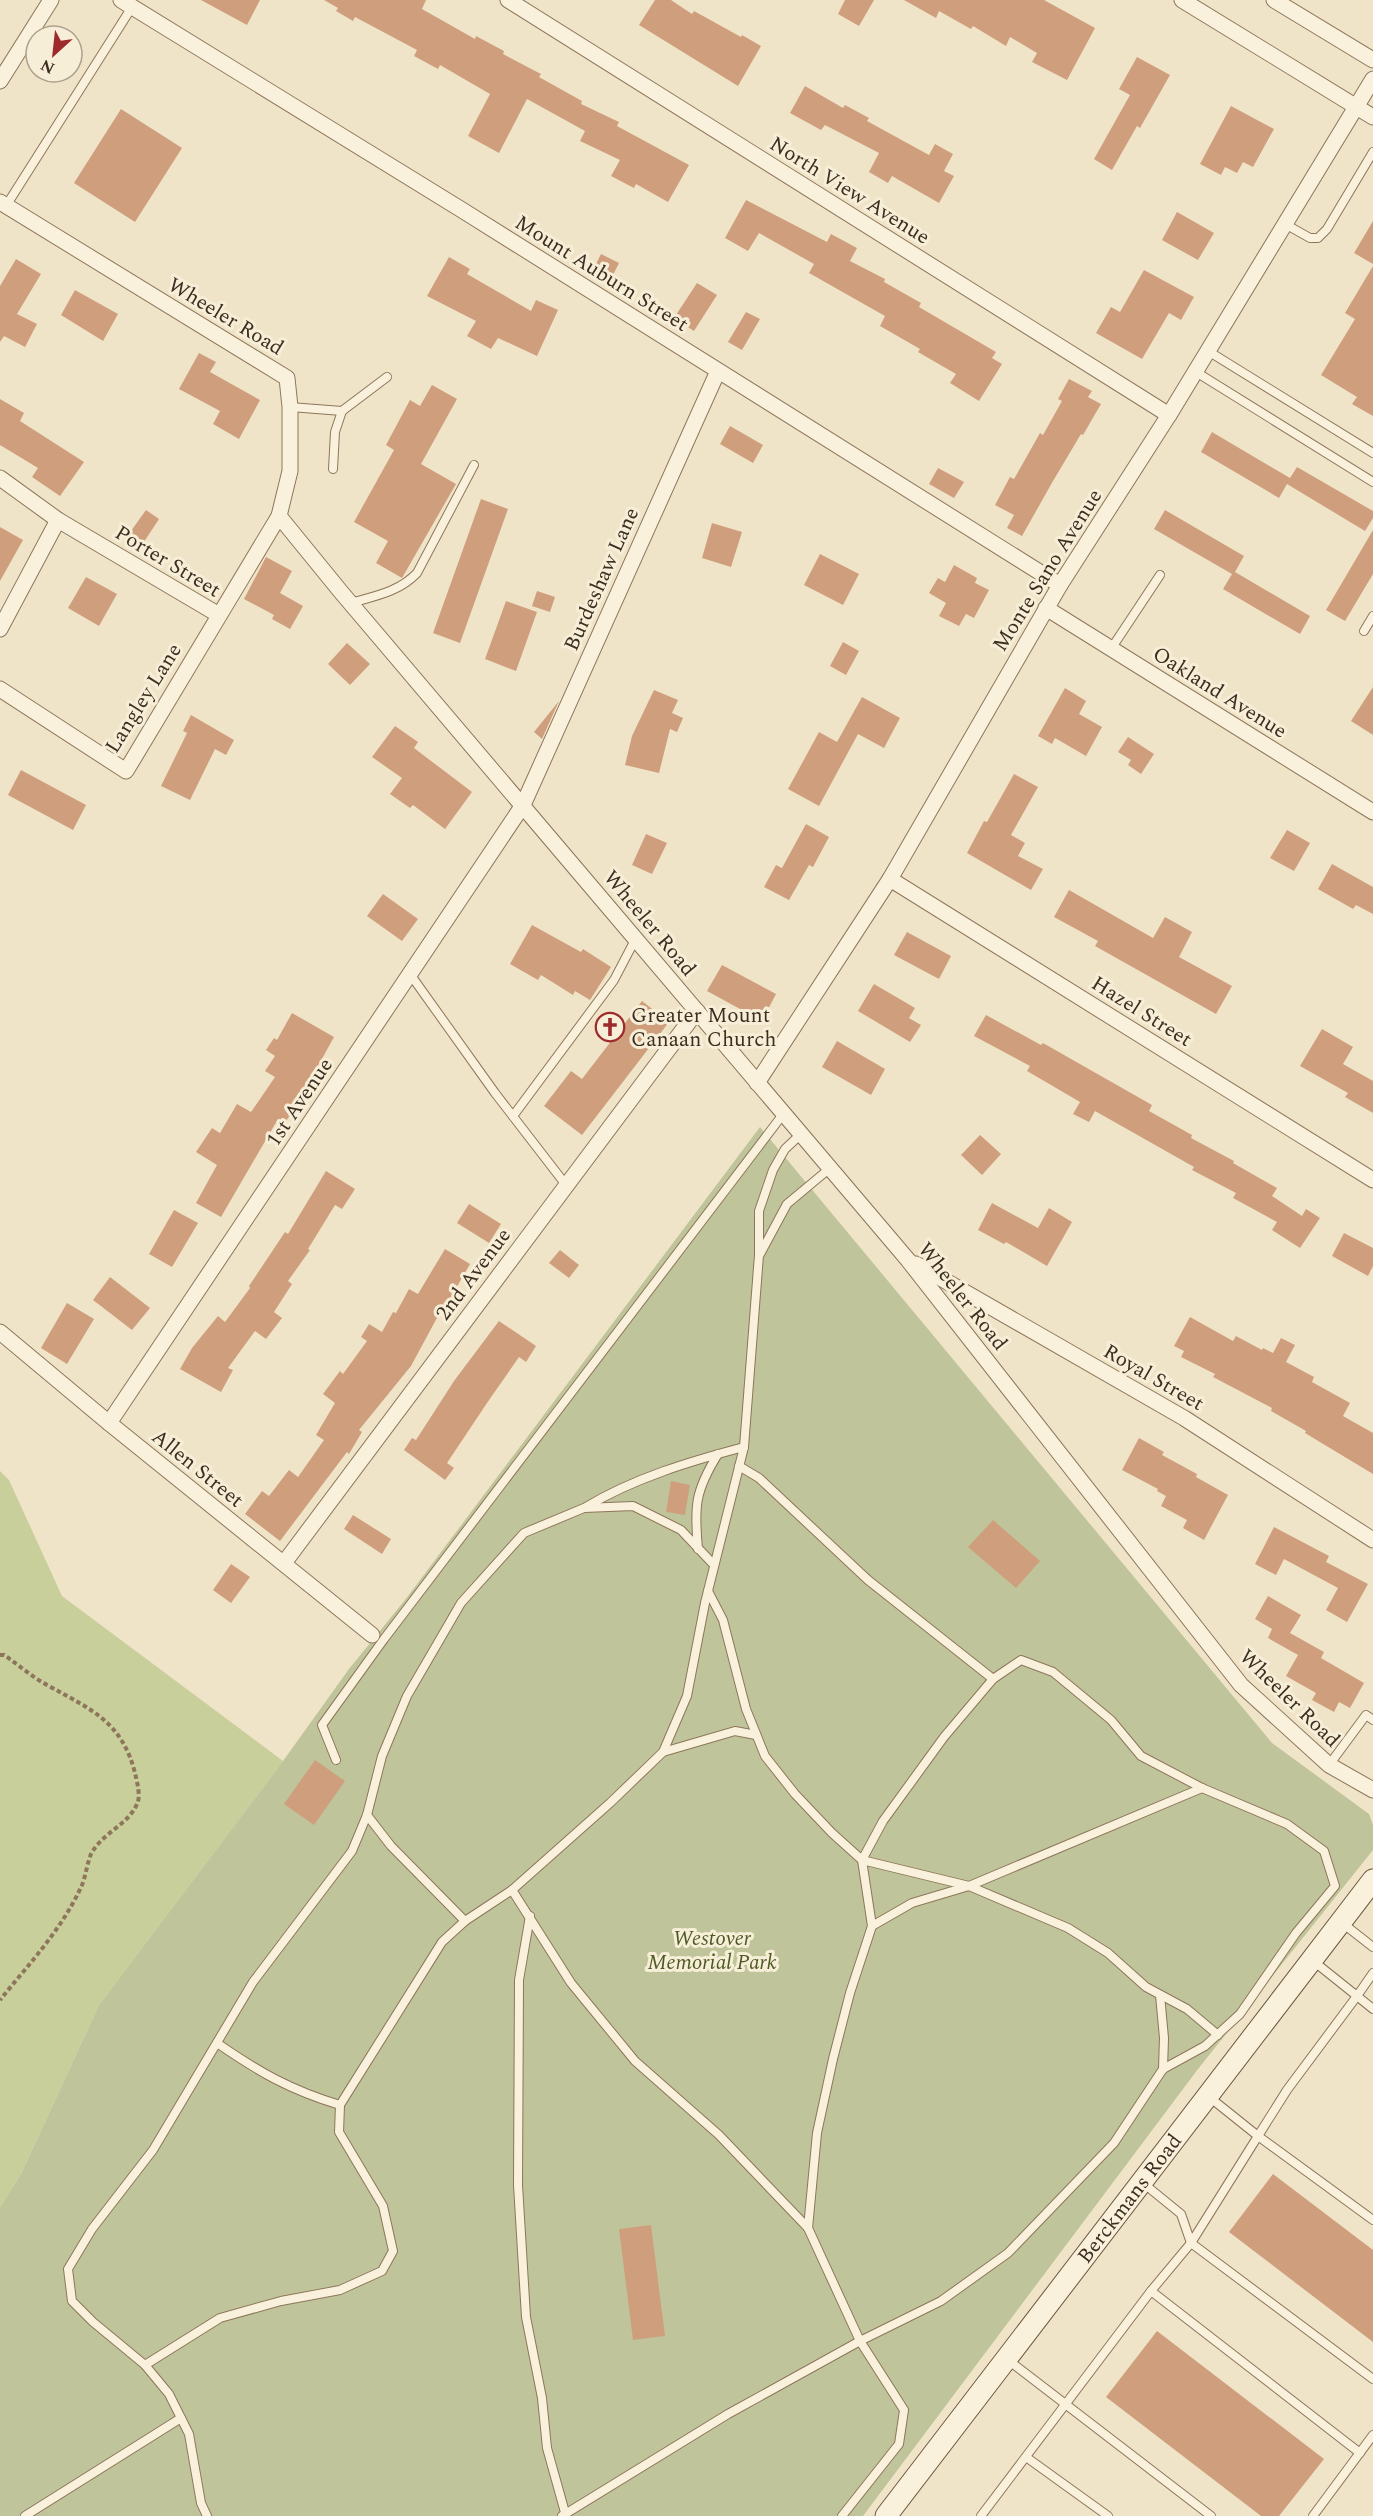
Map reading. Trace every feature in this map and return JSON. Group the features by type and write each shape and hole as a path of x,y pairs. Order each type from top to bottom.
{"main road":[{"name":"Berckmans Road","path":"886,2516 1310,1959 1373,1880"}],"street":[{"path":"0,81 51,0"},
{"name":"North View Avenue","path":"508,0 1169,415"},
{"path":"1182,0 1373,117"},
{"path":"1275,0 1373,60"},
{"name":"Mount Auburn Street","path":"126,3 1060,585"},
{"name":"Monte Sano Avenue","path":"757,1083 890,879 1046,608 1196,372 1373,79"},
{"name":"Wheeler Road","path":"3,204 287,378 291,407 290,471 279,516 908,1260 1241,1685 1329,1766 1373,1790"},
{"name":"Burdeshaw Lane","path":"523,805 718,371"},
{"name":"Porter Street","path":"0,478 57,520 219,615 279,516"},
{"path":"0,629 57,520"},
{"name":"Oakland Avenue","path":"1046,608 1373,812"},
{"name":"Langley Lane","path":"0,689 126,771 219,615"},
{"name":"1st Avenue","path":"109,1423 523,805"},
{"name":"Hazel Street","path":"890,879 1373,1180"},
{"name":"2nd Avenue","path":"284,1563 697,1011"},
{"name":"Royal Street","path":"908,1260 1184,1418 1373,1540"},
{"name":"Allen Street","path":"0,1332 372,1635"}],"lane":[{"path":"3,204 126,3"},
{"path":"1285,224 1310,238 1318,238 1327,229 1373,152"},
{"path":"1208,351 1373,453"},
{"path":"1196,372 1373,482"},
{"path":"333,469 335,432 342,411 387,377"},
{"path":"291,407 342,411"},
{"path":"351,603 398,589 412,578 474,465"},
{"path":"1111,649 1160,574"},
{"path":"1364,631 1373,616"},
{"path":"513,1116 614,980 636,938"},
{"path":"410,974 566,1185"},
{"path":"336,1760 322,1725 384,1639 784,1113"},
{"path":"145,2365 220,2318 281,2301 340,2290 382,2271 393,2251 383,2206 339,2132 340,2104 442,1942 465,1921 512,1890 610,1803 663,1752 687,1696 708,1591 744,1447 759,1255 759,1211 773,1170 785,1149 801,1134"},
{"path":"759,1255 787,1204 829,1169"},
{"path":"207,2516 201,2503 189,2434 169,2394 145,2365 93,2322 72,2301 68,2269 92,2229 153,2150 253,1982 352,1851 366,1815 382,1756 407,1696 461,1604 524,1533 584,1508 609,1493 744,1447"},
{"path":"698,1549 695,1516 700,1488 702,1479 718,1454"},
{"path":"740,1466 759,1478 868,1580 993,1679"},
{"path":"584,1508 633,1506 681,1530 714,1565"},
{"path":"708,1591 723,1620 746,1709 765,1756 795,1794 832,1833 862,1860 969,1886 1068,1928 1108,1953 1146,1987 1187,2009 1218,2035"},
{"path":"530,1916 519,1980 518,2185 526,2317 542,2398 546,2448 564,2515 728,2414 860,2341 941,2301 1008,2253 1114,2143 1163,2069 1205,2046 1240,2014 1296,1933 1335,1886 1324,1851 1287,1824 1202,1788 1141,1756 1111,1720 1053,1672 1021,1660 993,1679 944,1737 883,1821 862,1860 872,1926 850,1993 830,2070 818,2133 808,2228"},
{"path":"1329,1766 1366,1715 1373,1720"},
{"path":"663,1752 735,1731 756,1735"},
{"path":"872,1926 912,1903 969,1886 1202,1788"},
{"path":"366,1815 391,1846 465,1921"},
{"path":"512,1890 571,1983 635,2061 719,2135 808,2228 860,2341 904,2410 899,2444 842,2516"},
{"path":"1340,1921 1373,1947"},
{"path":"1310,1959 1373,2009"},
{"path":"981,2516 1151,2291 1191,2243 1287,2090 1373,1973"},
{"path":"1160,1995 1164,2038 1163,2069"},
{"path":"217,2043 261,2074 305,2094 340,2104"},
{"path":"1206,2096 1373,2220"},
{"path":"1141,2182 1181,2214 1191,2243 1373,2379"},
{"path":"1151,2291 1360,2453"},
{"path":"1006,2359 1211,2516"},
{"path":"25,2516 181,2418"},
{"path":"1313,2516 1373,2435"},
{"path":"1026,2457 1108,2516"}],"path":[{"path":"0,1655 4,1655 47,1685 75,1699 107,1720 121,1736 128,1750 138,1785 138,1802 129,1817 103,1839 91,1854 82,1885 60,1923 0,2000"}],"green space":[{"name":"Westover Memorial Park","path":"760,1127 1272,1743 1369,1814 1373,1825 1373,1850 1198,2069 863,2516 0,2516 0,2207 21,2174 99,2005 283,1761 349,1669 405,1600"},
{"path":"0,1471 9,1480 62,1596 283,1761 99,2005 21,2174 0,2207"}],"building":[{"path":"201,0 260,0 247,25"},
{"path":"324,0 426,0 422,9 475,39 476,36 504,51 503,54 541,74 539,77 582,101 581,104 619,122 617,126 689,165 668,202 636,184 634,188 611,176 620,160 580,141 585,131 527,99 499,153 468,136 490,94 440,65 438,69 414,56 417,50 355,17 353,21 336,11 338,8"},
{"path":"655,0 671,0 692,14 694,11 761,46 738,86 639,25"},
{"path":"845,0 874,0 859,26 838,14"},
{"path":"904,0 1044,0 1095,28 1067,80 1032,62 1037,53 1010,37 1006,46 973,26 971,29 939,11 936,18"},
{"path":"1137,57 1170,75 1140,128 1137,126 1112,170 1094,159 1130,95 1119,89"},
{"path":"805,86 843,108 845,105 869,118 867,121 929,155 935,144 953,154 944,171 954,176 939,203 892,176 888,183 869,172 879,153 825,125 821,130 790,113"},
{"path":"1231,106 1274,129 1253,167 1243,162 1237,173 1225,167 1221,175 1200,164"},
{"path":"121,109 182,148 135,222 74,183"},
{"path":"746,200 827,242 831,234 857,248 850,261 885,279 884,282 921,303 919,307 996,352 992,358 1002,364 979,401 950,383 956,374 918,352 920,349 880,326 885,316 809,273 814,264 759,233 748,251 725,238"},
{"path":"1177,212 1214,233 1198,260 1162,240"},
{"path":"1373,221 1373,264 1354,253"},
{"path":"601,254 619,263 610,281 592,272"},
{"path":"449,257 470,269 467,274 531,311 536,300 558,310 537,356 498,338 491,349 467,336 476,321 427,296"},
{"path":"16,259 41,274 17,314 37,324 25,347 4,336 0,342 0,286"},
{"path":"1373,266 1373,416 1352,404 1357,397 1321,375 1355,319 1345,313"},
{"path":"1144,270 1194,297 1181,320 1169,313 1142,359 1096,333 1111,307 1120,312"},
{"path":"697,283 717,295 694,331 674,318"},
{"path":"75,290 118,314 103,341 61,315"},
{"path":"746,312 760,319 742,350 728,342"},
{"path":"199,353 216,362 210,372 260,400 239,439 213,424 220,411 179,389"},
{"path":"1069,379 1092,391 1088,397 1101,404 1022,536 1007,528 1014,515 995,505 1010,477 1014,479 1040,433 1043,435 1062,401 1058,399"},
{"path":"432,385 457,399 421,464 456,484 402,578 376,563 388,541 354,522 394,450 386,445 410,400 420,406"},
{"path":"0,399 24,413 20,421 84,462 60,496 32,477 38,468 0,445"},
{"path":"730,426 763,445 753,463 720,444"},
{"path":"1212,432 1290,478 1297,467 1373,511 1373,518 1365,531 1287,484 1279,498 1201,452"},
{"path":"938,468 964,482 954,498 929,484"},
{"path":"481,499 508,509 460,643 433,633"},
{"path":"146,510 159,519 140,548 126,538"},
{"path":"1165,510 1244,556 1235,572 1310,616 1300,634 1223,589 1232,574 1154,529"},
{"path":"712,523 742,532 731,567 702,558"},
{"path":"0,527 23,540 0,581"},
{"path":"1373,530 1373,574 1345,621 1326,610"},
{"path":"820,554 859,574 843,605 804,585"},
{"path":"266,557 292,571 280,593 303,606 290,629 272,619 274,615 244,599"},
{"path":"954,565 977,578 975,583 989,590 974,618 966,614 959,626 939,616 946,603 929,593 938,578 945,582"},
{"path":"86,577 117,594 99,626 68,608"},
{"path":"537,591 555,597 550,612 532,606"},
{"path":"506,601 537,612 516,671 485,659"},
{"path":"843,642 859,651 846,675 830,666"},
{"path":"347,643 370,664 350,685 328,664"},
{"path":"1373,687 1373,735 1351,721"},
{"path":"1065,688 1086,701 1079,714 1102,727 1086,756 1055,738 1052,744 1038,736"},
{"path":"654,690 678,700 672,713 683,718 677,732 670,729 659,773 625,765 632,736"},
{"path":"862,697 900,718 884,748 858,734 819,806 788,789 819,732 837,742"},
{"path":"559,701 542,739 534,732"},
{"path":"191,715 234,740 226,755 215,749 190,800 161,786 187,733 183,731"},
{"path":"395,726 418,742 414,748 472,792 445,829 413,805 410,808 390,794 402,778 372,757"},
{"path":"1128,737 1154,754 1141,774 1128,765 1131,760 1118,752"},
{"path":"21,770 86,805 73,830 8,795"},
{"path":"1014,774 1038,787 1011,835 1025,843 1018,856 1043,869 1031,890 967,853"},
{"path":"806,824 829,837 813,867 809,865 789,900 764,887 776,865 782,868"},
{"path":"1287,830 1310,843 1294,871 1270,858"},
{"path":"646,834 667,843 652,874 632,865"},
{"path":"1332,864 1373,887 1373,914 1356,905 1353,909 1318,889"},
{"path":"1069,890 1153,938 1165,917 1192,932 1179,957 1232,986 1216,1014 1095,946 1098,941 1054,917"},
{"path":"383,894 418,919 402,941 367,916"},
{"path":"532,925 581,952 583,949 611,967 590,1000 575,991 573,995 541,975 538,980 510,964"},
{"path":"907,932 951,956 939,979 894,955"},
{"path":"722,965 776,994 762,1021 707,991"},
{"path":"874,984 915,1008 909,1018 921,1025 910,1042 858,1011"},
{"path":"642,1001 669,1022 582,1135 544,1106 571,1071 582,1079"},
{"path":"292,1013 334,1037 318,1066 322,1068 284,1124 278,1119 221,1217 196,1203 217,1165 196,1152 212,1128 220,1133 237,1104 251,1112 275,1077 265,1071 275,1056 266,1050 274,1038 277,1040"},
{"path":"986,1015 1041,1045 1043,1043 1152,1105 1149,1111 1277,1188 1272,1196 1302,1216 1306,1209 1320,1218 1300,1248 1272,1230 1277,1222 1233,1198 1236,1193 1192,1170 1194,1167 1095,1111 1089,1122 1073,1114 1080,1102 1027,1071 1030,1066 974,1036"},
{"path":"1322,1029 1353,1047 1343,1064 1373,1081 1373,1113 1345,1097 1348,1093 1300,1066"},
{"path":"837,1041 885,1069 871,1095 822,1067"},
{"path":"980,1135 1001,1154 982,1175 961,1155"},
{"path":"326,1171 355,1189 342,1209 335,1205 308,1249 310,1250 288,1281 292,1284 274,1312 282,1318 266,1339 255,1331 228,1368 233,1370 221,1392 180,1369 192,1348 218,1316 225,1322 250,1288 249,1286 285,1232 288,1234"},
{"path":"992,1203 1038,1228 1049,1208 1072,1222 1047,1266 1006,1242 1004,1244 978,1230"},
{"path":"469,1204 501,1224 489,1243 457,1223"},
{"path":"174,1210 198,1223 172,1267 149,1254"},
{"path":"1344,1233 1373,1248 1373,1266 1368,1276 1332,1256"},
{"path":"445,1249 470,1264 447,1304 445,1303 411,1366 359,1430 362,1432 349,1454 347,1452 280,1541 245,1514 262,1491 269,1496 289,1470 298,1477 324,1440 316,1435 335,1403 323,1394 340,1371 343,1374 367,1341 361,1337 369,1324 382,1332 409,1289 418,1294"},
{"path":"560,1250 579,1265 569,1278 549,1263"},
{"path":"110,1277 150,1308 132,1330 93,1300"},
{"path":"67,1303 94,1319 67,1364 41,1348"},
{"path":"1190,1317 1233,1341 1236,1336 1262,1350 1263,1348 1273,1353 1281,1338 1295,1345 1286,1362 1314,1377 1312,1382 1350,1403 1343,1416 1373,1433 1373,1474 1271,1411 1272,1408 1213,1377 1215,1374 1181,1357 1184,1351 1174,1346"},
{"path":"499,1321 536,1346 526,1362 519,1357 487,1403 447,1463 454,1468 445,1480 404,1450 412,1438 416,1440 454,1381"},
{"path":"1139,1438 1164,1452 1162,1455 1197,1474 1196,1477 1228,1495 1204,1540 1183,1528 1187,1520 1161,1506 1166,1496 1157,1491 1158,1489 1122,1470"},
{"path":"671,1481 690,1485 685,1515 666,1512"},
{"path":"353,1515 391,1539 382,1554 344,1529"},
{"path":"993,1520 1040,1561 1016,1588 968,1547"},
{"path":"1274,1527 1329,1556 1326,1562 1368,1584 1347,1622 1326,1610 1338,1588 1284,1559 1276,1575 1255,1564"},
{"path":"231,1564 250,1577 231,1603 213,1590"},
{"path":"1268,1596 1301,1615 1290,1633 1324,1652 1321,1658 1364,1683 1350,1708 1339,1702 1334,1712 1312,1700 1316,1693 1286,1676 1298,1655 1268,1638 1272,1629 1255,1619"},
{"path":"315,1760 345,1781 314,1825 284,1804"},
{"path":"1273,2174 1373,2250 1373,2342 1229,2232"},
{"path":"651,2225 665,2336 633,2340 619,2229"},
{"path":"1157,2331 1324,2459 1279,2516 1261,2516 1106,2397"}],"place":[{"name":"Greater Mount Canaan Church","path":"610,1027"}]}
